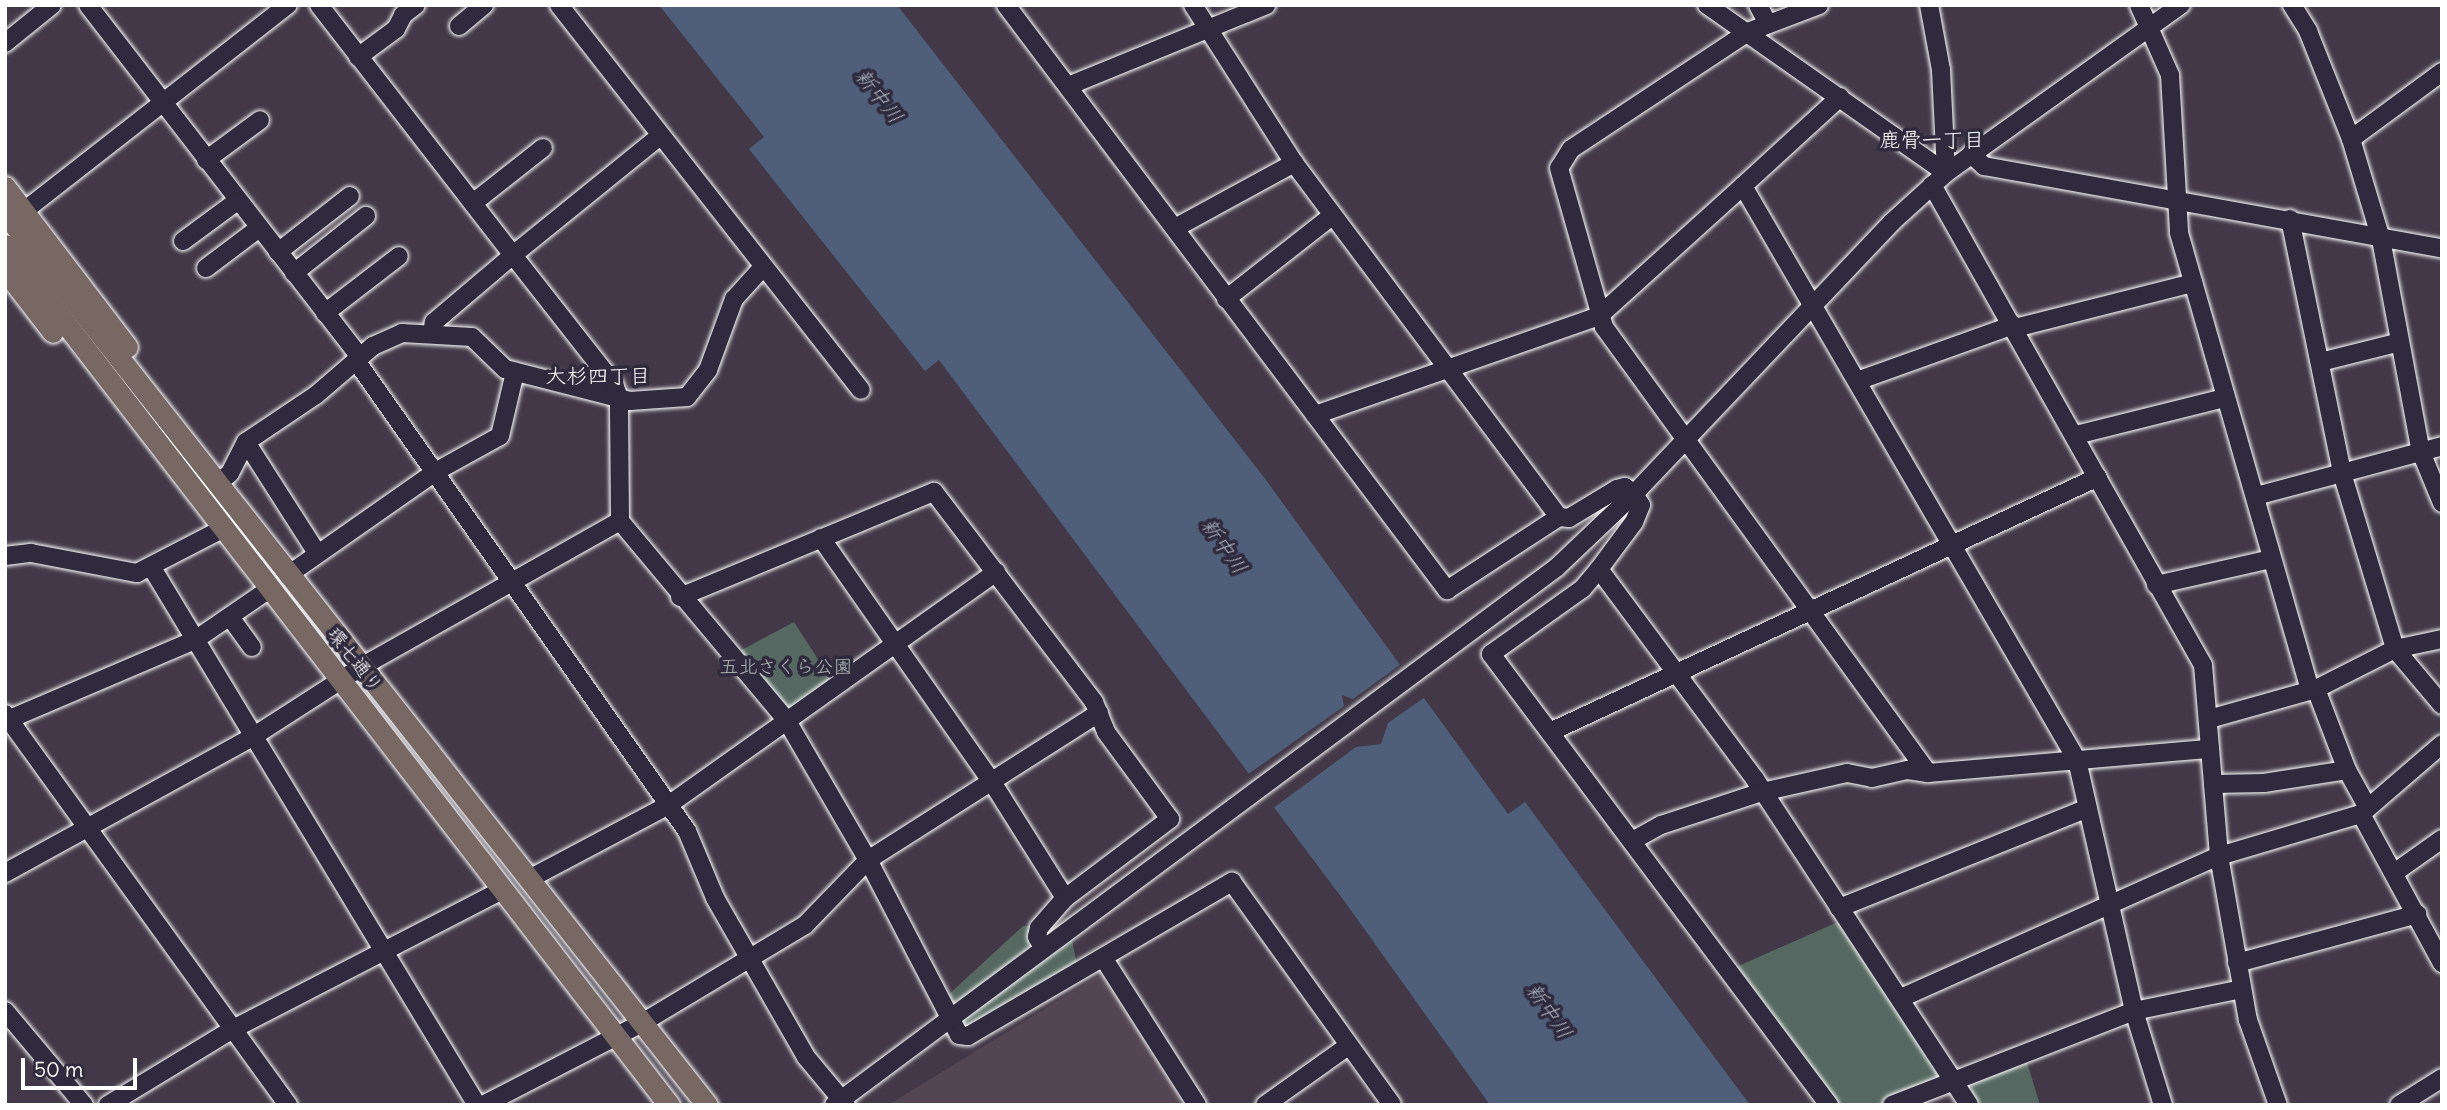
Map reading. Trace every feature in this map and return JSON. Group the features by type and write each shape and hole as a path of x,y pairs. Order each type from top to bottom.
{"main road":[{"name":"環七通り","path":"5,187 15,212 126,345 166,420 217,484 342,681 669,1105"},
{"name":"環七通り","path":"5,245 224,528 361,667 707,1105"},
{"path":"5,270 91,376 150,435"}],"street":[{"path":"5,43 52,5"},
{"path":"88,5 325,313 687,831 715,898 806,1056 841,1103 951,1021 1043,947 1450,649 1557,567 1634,494 1813,306 1939,179 2181,5"},
{"path":"15,212 288,5"},
{"path":"319,5 614,384 619,398 620,520 680,597 786,720 868,860 960,1035 968,1036 1073,972 1104,959 1232,882 1392,1105"},
{"path":"358,57 396,29 403,15 416,5"},
{"path":"459,26 484,5"},
{"path":"559,5 861,390"},
{"path":"1006,5 1447,590 1559,517 1569,518 1617,489 1625,487 1634,494 1641,505 1634,522 1600,569 1582,589 1491,653 1829,1105"},
{"path":"1192,5 1294,163 1559,517"},
{"path":"1068,86 1266,5"},
{"path":"1707,5 1840,97 1939,179 2014,327 2203,665 2219,856 2237,963 2242,989 2278,1105"},
{"path":"1758,5 1767,22"},
{"path":"1819,5 1767,22 1748,32 1571,149 1559,167 1599,316 1928,773"},
{"path":"1929,5 1941,70 1939,179"},
{"path":"2139,5 2170,75 2179,233 2224,398 2256,496 2271,559 2313,690 2364,811 2394,873 2440,955"},
{"path":"2292,5 2308,31 2351,139 2381,239 2421,452 2442,503"},
{"path":"2351,139 2442,72"},
{"path":"1315,415 1599,316 1840,97"},
{"path":"206,160 260,120"},
{"path":"432,332 434,322 660,136"},
{"path":"473,203 543,148"},
{"path":"1971,154 1984,166 2176,198 2381,239 2442,248"},
{"path":"1175,228 1294,163"},
{"path":"1743,186 2077,760 2134,1011 2163,1105"},
{"path":"278,253 350,196"},
{"path":"183,241 237,201"},
{"path":"294,273 366,216"},
{"path":"1226,299 1332,216"},
{"path":"2290,219 2343,473 2395,649 2442,705"},
{"path":"206,268 259,228"},
{"path":"325,313 399,256"},
{"path":"217,484 230,473 246,442 316,395 390,335 432,332 472,337 505,369 619,398 663,402 687,397 708,370 734,299 763,267"},
{"path":"1857,382 2014,327 2193,283"},
{"path":"2320,362 2400,342"},
{"path":"288,1105 7,718 195,640 435,472 500,436 514,372"},
{"path":"2076,435 2224,398"},
{"path":"246,442 317,553"},
{"path":"2256,496 2442,446"},
{"path":"1550,732 2098,477"},
{"path":"680,597 934,492 1099,713 1106,732 1170,820 1065,898 1039,928 1037,937 1043,947"},
{"path":"5,873 254,736 361,667 620,520"},
{"path":"5,556 31,553 118,573 152,568 224,528"},
{"path":"821,538 992,782 1065,898"},
{"path":"2156,585 2271,559"},
{"path":"152,568 477,1105"},
{"path":"1600,569 1762,792 1901,998 1969,1105"},
{"path":"529,879 667,806 996,572"},
{"path":"230,617 252,647"},
{"path":"2209,719 2313,690 2395,649 2442,639"},
{"path":"483,1105 642,1023 805,925 868,860 1099,713"},
{"path":"1901,998 2110,902 2219,856 2364,811 2442,744"},
{"path":"1633,841 1661,825 1762,792 1847,773 1872,778 1908,770 1928,773 2210,749"},
{"path":"2213,784 2264,783 2347,770"},
{"path":"1839,908 2088,808"},
{"path":"2394,873 2442,839"},
{"path":"108,1105 233,1029 502,890"},
{"path":"2237,963 2417,914"},
{"path":"1104,959 1197,1105"},
{"path":"1892,1105 2134,1011 2242,989"},
{"path":"5,1011 85,1105"},
{"path":"1265,1105 1348,1046"},
{"path":"2399,1105 2442,1078"}],"shaded area":[{"path":"1103,973 1184,1105 888,1105"}],"green space":[{"name":"五北さくら公園","path":"794,622 834,684 787,718 734,654"},
{"path":"1838,922 1940,1070 1937,1082 1878,1105 1836,1105 1736,967"},
{"path":"1023,926 1034,926 1027,949 965,998 954,1002 946,997"},
{"path":"1072,940 1077,965 963,1030 960,1021"},
{"path":"2027,1062 2040,1105 1980,1105 1971,1091 1972,1084"}],"water":[{"name":"新中川","path":"659,5 897,5 1266,480 1508,814 1525,802 1750,1105 1490,1105 1345,902 939,360 925,371 749,149 764,137"}],"pier":[{"path":"1401,664 1425,697 1388,723 1381,744 1356,747 1272,809 1247,775 1344,706 1342,695 1353,699"}],"district":[{"name":"鹿骨一丁目","path":"1932,140"},
{"name":"大杉四丁目","path":"598,376"}]}
